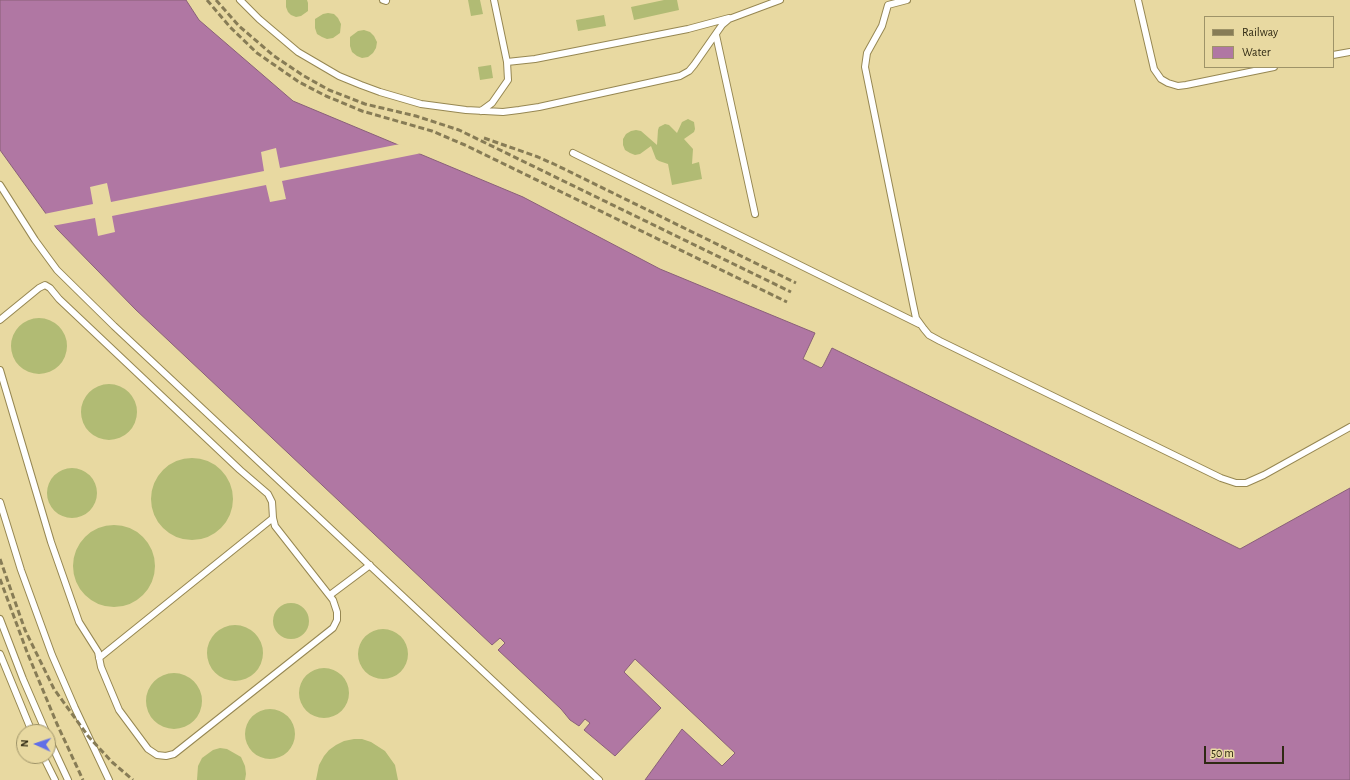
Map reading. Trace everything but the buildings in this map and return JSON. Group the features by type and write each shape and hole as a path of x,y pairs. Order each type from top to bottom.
{"lane":[{"path":"240,0 259,19 293,48 339,76 380,92 421,104 444,108 502,112 519,110 680,76 689,71 722,25 728,19 780,0"},
{"path":"481,111 492,103 508,80 507,62 494,0"},
{"path":"907,0 888,5 882,26 867,53 865,67 913,304 919,324"},
{"path":"1138,0 1154,69 1161,79 1168,83 1178,86 1186,85 1269,68"},
{"path":"507,62 535,59 688,29 737,16"},
{"path":"716,35 755,214"},
{"path":"1334,55 1350,52"},
{"path":"573,153 919,324 929,335 940,341 1214,475 1236,483 1246,482 1258,477 1350,427"},
{"path":"0,185 35,240 57,270 114,326 599,780"},
{"path":"0,320 39,288 45,285 50,288 59,299 240,470 268,494 272,502 275,526 334,600 337,620 333,628 174,754 166,756 157,755 148,749 119,710 101,667 98,652 79,622 51,542 0,370"},
{"path":"0,502 21,570 52,655 109,780"},
{"path":"99,658 273,518"},
{"path":"330,595 370,565"},
{"path":"0,619 23,680 42,724"},
{"path":"0,654 29,724"},
{"path":"56,754 68,780"},
{"path":"48,764 55,780"}],"water":[{"path":"0,0 186,0 199,20 293,101 523,197 660,269 815,333 803,359 821,368 832,348 1240,549 1350,488 1350,780 645,780 682,729 722,766 735,753 635,659 624,672 661,708 615,756 584,730 590,723 585,719 579,726 570,720 561,709 498,650 505,643 500,638 492,645 136,310 57,229 0,150"}],"pier":[{"path":"400,144 422,153 282,181 286,199 270,202 266,185 112,216 115,232 98,236 95,218 52,226 44,214 93,204 90,187 107,183 111,202 264,171 261,152 276,148 280,168"}],"railway":[{"path":"207,0 230,27 257,53 299,82 326,96 362,111 432,131 465,145 787,302"},
{"path":"216,0 239,26 274,56 304,76 329,90 365,104 416,116 459,130 791,292"},
{"path":"484,138 556,165 796,283"},
{"path":"0,559 25,630 54,689 88,736 112,762 133,780"},
{"path":"0,579 27,652 57,724 83,780"}]}
